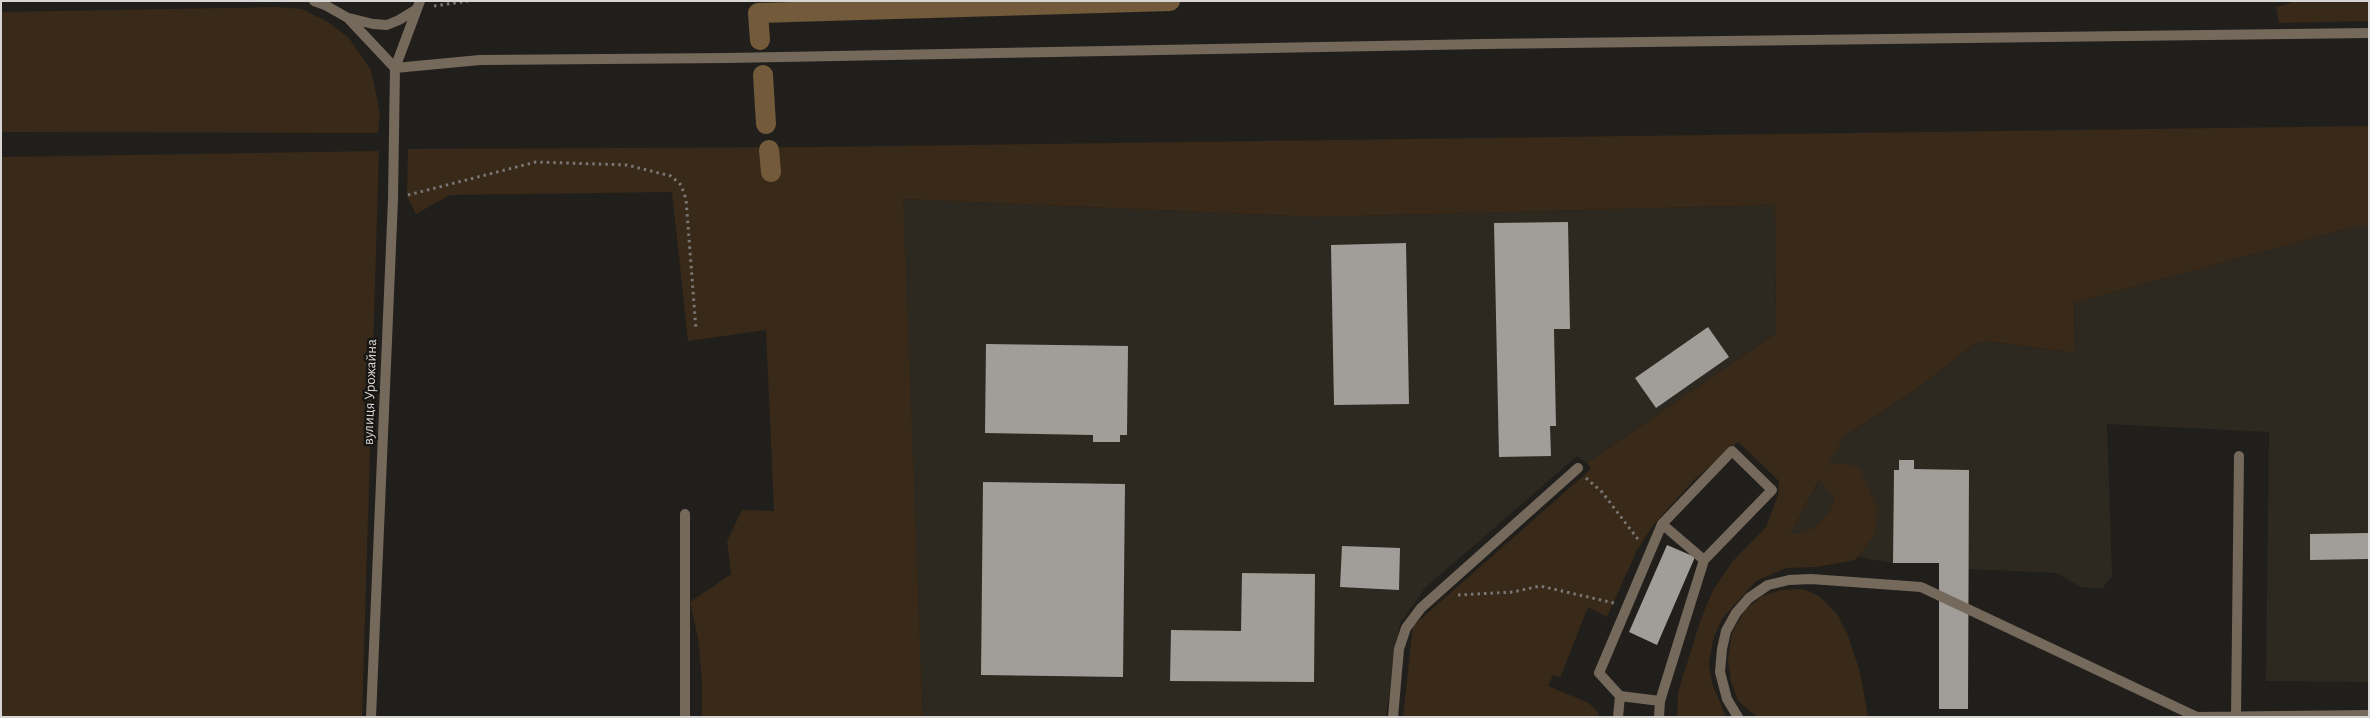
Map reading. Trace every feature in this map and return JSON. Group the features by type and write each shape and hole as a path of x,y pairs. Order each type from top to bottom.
{"street":[{"path":"314,1 326,3 348,18 395,68 480,60 728,58 1484,44 2369,33"},
{"path":"348,18 387,25 399,20 419,5"},
{"name":"вулиця Урожайна","path":"371,717 393,199 395,68 419,5"},
{"path":"1659,717 1660,701 1704,560 1772,490 1732,450 1662,524 1599,673 1620,696 1660,701"},
{"path":"2236,716 2239,456"},
{"path":"1393,717 1398,649 1406,628 1421,608 1578,468"},
{"path":"685,514 685,717"},
{"path":"1662,524 1704,560"},
{"path":"1738,717 1727,699 1720,672 1726,631 1736,614 1749,598 1768,585 1789,580 1811,579 1920,587 2196,717 2369,715"},
{"path":"1618,717 1620,696"}],"path":[{"path":"419,5 468,1"},
{"path":"393,199 536,162 627,164 672,176 681,185 686,199 696,330"},
{"path":"1578,468 1602,492 1649,555"},
{"path":"1432,598 1513,592 1540,586 1628,606"}],"shaded area":[{"path":"2298,1 2369,1 2369,21 2279,23 2276,7"},
{"path":"278,7 302,9 328,22 349,38 371,70 380,113 378,133 1,132 1,12"},
{"path":"2369,126 2369,227 2354,227 2074,303 2075,353 1987,341 1973,345 1914,391 1843,437 1828,466 1839,462 1859,467 1878,509 1875,535 1855,560 1817,567 1786,568 1756,581 1722,619 1713,640 1709,664 1712,683 1726,717 1677,717 1678,692 1701,619 1713,590 1733,561 1766,527 1778,495 1779,481 1738,442 1695,479 1654,524 1637,550 1607,617 1588,607 1560,678 1553,675 1548,686 1589,703 1598,712 1599,717 1403,717 1413,626 1591,469 1587,463 1776,333 1775,205 1318,217 903,199 923,717 702,717 702,681 698,638 690,602 731,574 727,541 742,510 774,511 766,330 688,341 672,192 450,195 416,214 407,196 408,149 818,147","holes":["1819,480 1835,498 1830,510 1814,528 1797,534 1791,533"]},
{"path":"379,151 362,717 1,717 1,157"},
{"path":"902,199 1318,217 1775,205 1776,333 1587,463 1577,456 1425,588 1400,623 1386,717 923,717"},
{"path":"2354,227 2369,227 2369,682 2266,681 2269,432 2107,424 2112,576 2102,589 2081,587 2056,573 1968,569 1969,470 1914,469 1914,460 1899,460 1899,470 1894,470 1893,563 1785,544 1843,437 1914,391 1973,345 1987,341 2075,353 2074,303"},
{"path":"1803,589 1819,596 1837,614 1847,633 1860,672 1868,716 2118,717 1757,717 1738,701 1731,681 1728,660 1732,633 1745,610 1762,596 1781,590"}],"building":[{"path":"1568,222 1570,329 1554,329 1556,426 1550,426 1551,456 1499,457 1494,223"},
{"path":"1406,243 1409,404 1334,405 1331,245"},
{"path":"1708,327 1729,357 1656,408 1635,378"},
{"path":"986,344 1128,346 1127,435 1120,435 1120,442 1093,442 1093,435 985,433"},
{"path":"1899,460 1914,460 1914,469 1969,470 1968,709 1939,709 1939,563 1893,563 1894,470 1899,470"},
{"path":"983,482 1125,484 1123,677 981,675"},
{"path":"2369,533 2369,559 2310,560 2310,534"},
{"path":"1667,545 1695,557 1657,645 1629,632"},
{"path":"1342,546 1400,548 1399,590 1340,587"},
{"path":"1242,573 1315,574 1314,682 1170,681 1171,630 1241,631"}],"waterway":[{"path":"760,40 758,13 1170,1"},
{"path":"763,75 766,124"},
{"path":"769,150 771,172"}]}
